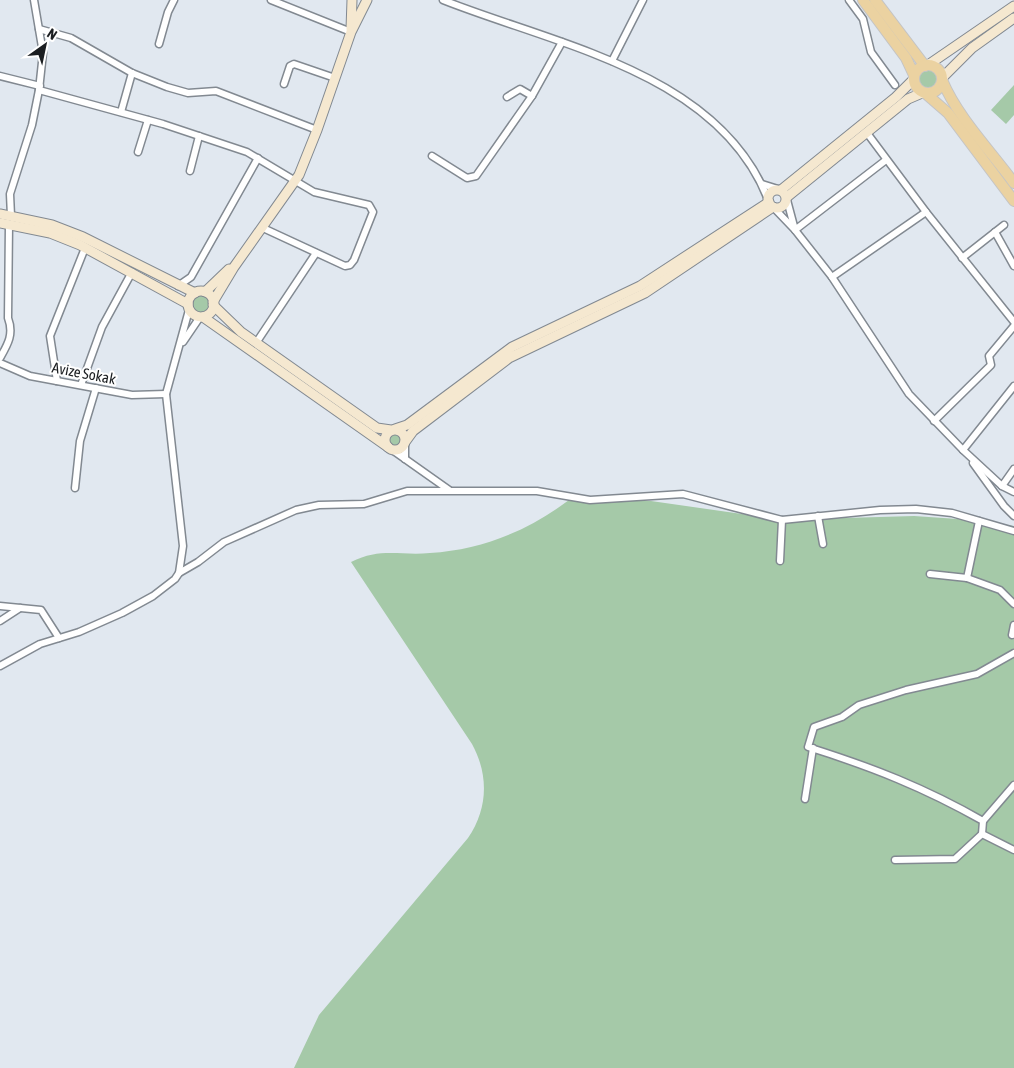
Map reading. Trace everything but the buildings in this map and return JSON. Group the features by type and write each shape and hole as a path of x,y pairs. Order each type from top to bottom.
{"main road":[{"path":"863,0 906,58 914,77 915,86 948,113 1014,201"},
{"path":"875,0 927,66"},
{"path":"914,77 918,70 927,66 936,68 948,94 1014,183"},
{"path":"924,93 938,89 942,79"}],"street":[{"path":"0,358 12,333 8,318 7,221 10,194 26,150 39,88 43,53 34,0"},
{"path":"159,44 168,12 174,0"},
{"path":"271,0 351,32"},
{"path":"351,32 352,0"},
{"path":"179,347 202,317 211,312 213,304 234,266 295,182 317,130 351,32 367,0"},
{"path":"442,0 562,42 612,62 687,100 705,115 746,157 771,204 795,230 832,277 909,394 963,450 1002,486 1014,492"},
{"path":"612,62 643,0"},
{"path":"849,0 862,19 871,52 895,84"},
{"path":"927,66 1014,6"},
{"path":"942,79 972,48 1014,18"},
{"path":"39,29 71,38 132,74 188,93 216,91 317,130"},
{"path":"432,156 467,178 473,178 532,96 562,42"},
{"path":"284,84 290,66 294,64 335,78"},
{"path":"121,112 132,74"},
{"path":"0,76 200,136 258,158 314,192 369,205 373,209 373,215 350,265 345,266 262,228"},
{"path":"389,448 385,437 393,430 407,425 512,347 640,286 771,204 782,207 783,194 896,97 914,77"},
{"path":"507,97 520,89 532,96"},
{"path":"771,204 770,193 783,194 867,133 908,99 924,93"},
{"path":"138,152 148,120"},
{"path":"867,133 1014,324 989,356 991,365 934,421"},
{"path":"190,171 200,136"},
{"path":"178,286 191,277 258,158"},
{"path":"795,230 886,160"},
{"path":"762,184 783,194 795,230"},
{"path":"389,448 400,449 413,431 509,358 645,293 771,204"},
{"path":"832,277 926,212"},
{"path":"0,214 7,221 50,233 85,248 132,272 189,307 449,490"},
{"path":"7,221 60,228 195,293 205,292 234,266"},
{"path":"962,258 1004,225"},
{"path":"995,232 1014,266"},
{"path":"56,381 50,336 85,248"},
{"path":"256,343 316,253"},
{"path":"81,385 102,327 132,272"},
{"path":"205,292 213,304 234,326 256,343 377,428 403,433 405,459"},
{"path":"179,573 183,546 166,394 189,307 195,293"},
{"path":"0,313 8,318"},
{"name":"Avize Sokak","path":"0,363 30,376 132,396 166,394"},
{"path":"963,450 1014,386"},
{"path":"75,488 80,441 96,388"},
{"path":"963,450 1004,506 1014,516"},
{"path":"1002,486 1014,469"},
{"path":"0,666 40,644 79,632 122,613 153,596 175,579 179,573 224,542 296,510 319,505 364,504 407,491 536,491 590,500 683,494 782,520 880,510 916,509 952,513 1014,531"},
{"path":"818,516 823,544"},
{"path":"780,561 782,520"},
{"path":"967,578 978,521"},
{"path":"930,574 967,578 1003,592 1014,604"},
{"path":"0,606 41,610 59,638"},
{"path":"0,621 20,608"},
{"path":"1012,635 1014,626"},
{"path":"983,821 934,794 873,767 808,747 812,730 817,724 831,722 859,705 906,690 977,674 1014,653"},
{"path":"805,799 813,748"},
{"path":"895,860 955,859 982,834 983,821 1014,785"},
{"path":"982,834 1014,850"}],"green space":[{"path":"928,69 935,72 938,79 935,86 928,89 921,86 918,79 921,72"},
{"path":"1014,85 1014,115 1006,124 991,110"},
{"path":"201,295 207,298 210,304 207,310 201,313 195,310 192,304 195,298"},
{"path":"392,432 398,432 403,437 401,446 392,448 387,443 387,437"},
{"path":"569,500 651,501 756,516 810,519 914,516 1014,526 1014,1068 294,1068 319,1015 468,838 475,827 483,804 484,792 481,768 472,744 351,562 362,557 381,553 430,553 467,548 486,543 520,530"}]}
